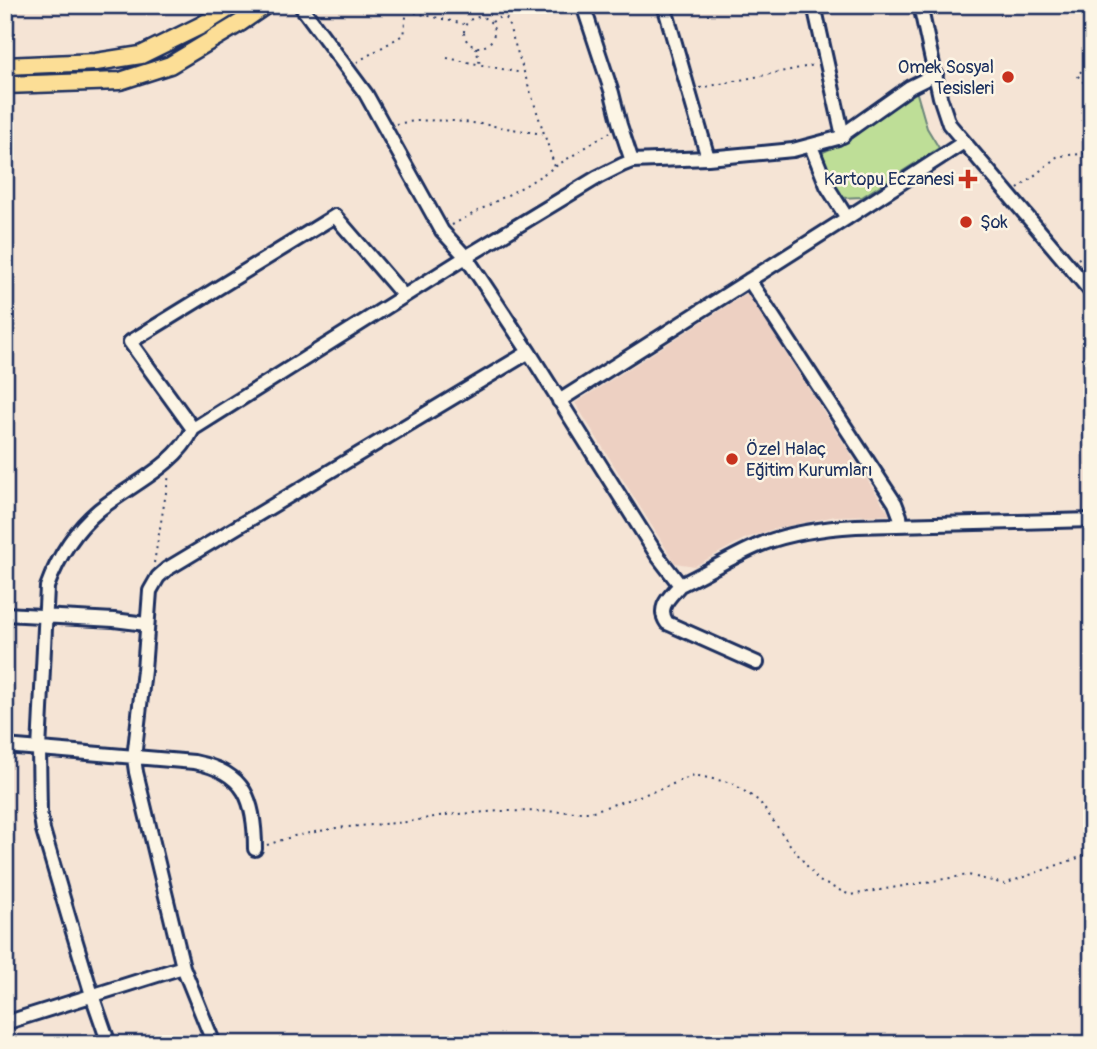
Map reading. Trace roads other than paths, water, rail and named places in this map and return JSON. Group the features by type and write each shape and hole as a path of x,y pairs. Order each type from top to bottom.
{"main road":[{"path":"5,66 96,62 141,55 202,25 234,5"},
{"path":"5,85 120,81 170,65 266,5"}],"street":[{"path":"300,5 366,94 442,231 466,257 657,555 680,585"},
{"path":"583,5 632,161"},
{"path":"664,5 708,158"},
{"path":"814,5 843,135"},
{"path":"920,5 940,97 949,124 1092,293"},
{"path":"110,1044 92,995 43,830 38,793 47,587 59,558 74,536 98,511 170,459 183,447 193,429 403,295 598,177 632,161 708,158 793,149 838,138 910,87 936,74"},
{"path":"559,401 964,142"},
{"path":"811,146 827,186 847,218"},
{"path":"193,429 130,342 335,216 403,295"},
{"path":"749,280 895,503 901,525"},
{"path":"214,1044 183,967 134,758 150,591 158,577 167,569 528,352"},
{"path":"757,663 667,623 662,614 664,605 680,585 762,544 823,528 1092,520"},
{"path":"5,614 146,624"},
{"path":"5,746 211,765 238,781 250,802 256,849"},
{"path":"5,1023 183,967"}],"place":[{"name":"Omek Sosyal Tesisleri","path":"1008,77"},
{"name":"Kartopu Eczanesi","path":"968,179"},
{"name":"Şok","path":"966,222"},
{"name":"Özel Halaç Eğitim Kurumları","path":"732,459"}]}
